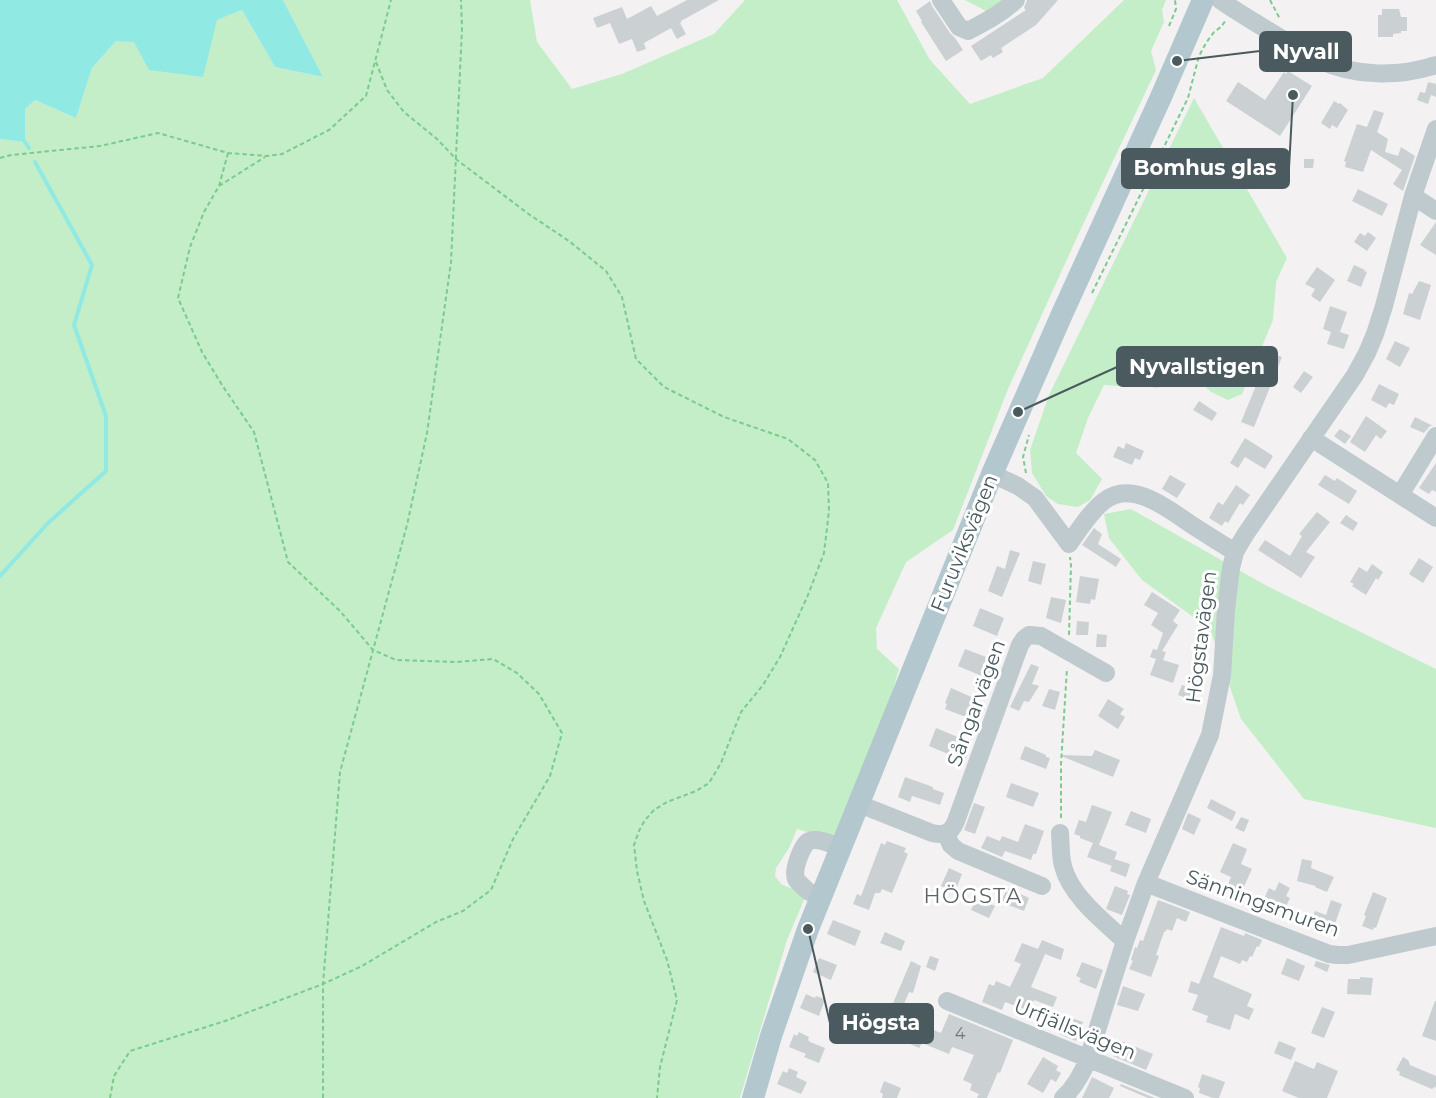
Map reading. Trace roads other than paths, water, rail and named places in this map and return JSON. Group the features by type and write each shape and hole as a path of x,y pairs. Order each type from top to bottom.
{"main road":[{"name":"Furuviksvägen","path":"757,1096 787,987 808,929 992,474 1203,0"}],"street":[{"path":"941,0 959,27 968,31 1016,0"},
{"path":"1220,0 1299,49 1319,60 1339,67 1390,74 1436,65"},
{"name":"Högstavägen","path":"1063,1098 1080,1077 1088,1059 1146,883 1212,728 1222,675 1228,585 1235,552 1355,375 1367,353 1384,306 1413,196 1436,129"},
{"path":"1413,196 1436,212"},
{"path":"1400,495 1436,436"},
{"path":"1311,438 1436,518"},
{"path":"992,474 1018,486 1035,498 1069,544 1105,500 1128,494 1146,497 1162,505 1235,552"},
{"name":"Sångarvägen","path":"946,834 957,821 1022,642 1029,635 1036,634 1106,673"},
{"path":"859,804 932,832 946,834 951,845 958,851 1042,886"},
{"path":"1060,833 1061,858 1068,879 1089,907 1125,941"},
{"path":"810,892 797,881 794,871 805,845 812,840 818,840 841,848"},
{"name":"Sänningsmuren","path":"1146,883 1338,956 1436,936"},
{"name":"Urfjällsvägen","path":"947,1001 1185,1098"}],"water":[{"path":"0,0 283,0 323,77 275,67 242,10 217,20 203,77 149,70 134,42 116,41 92,68 76,118 35,100 25,109 25,142 0,139"}],"waterway":[{"path":"25,142 29,148"},
{"path":"0,576 48,523 106,471 106,416 74,325 92,265 35,162"}],"place":[{"name":"Nyvall","path":"1177,61"},
{"name":"Bomhus glas","path":"1293,95"},
{"name":"Nyvallstigen","path":"1018,412"},
{"name":"Högsta","path":"808,929"}],"district":[{"name":"HÖGSTA","path":"973,896"}]}
